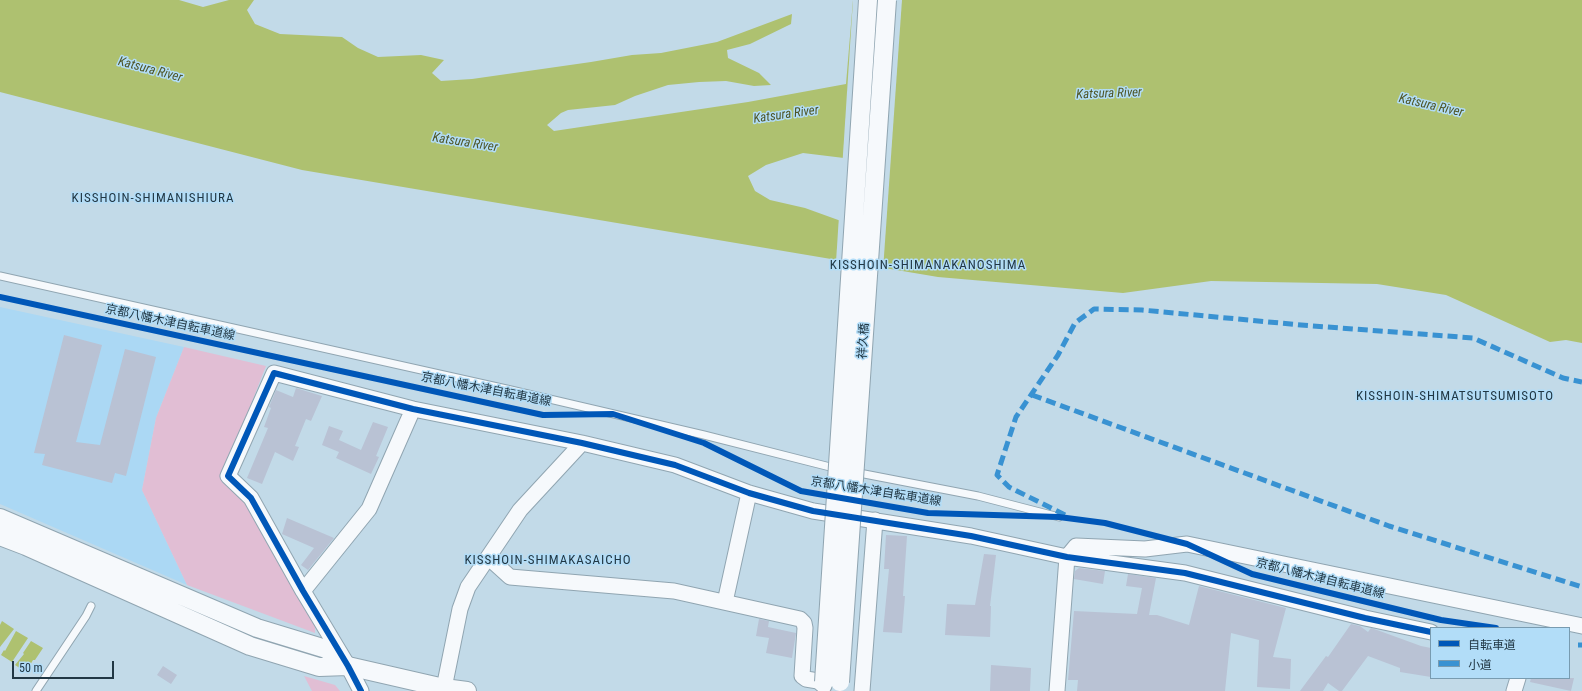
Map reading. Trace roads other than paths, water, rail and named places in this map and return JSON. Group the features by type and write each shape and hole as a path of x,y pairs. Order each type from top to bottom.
{"street":[{"name":"祥久橋","path":"830,686 868,0"},
{"name":"祥久橋","path":"830,686 887,0"},
{"path":"360,691 348,666 303,591 251,498 228,476 274,373 413,409 582,443 675,465 749,493 813,511 971,536 1067,557 1185,573 1358,616 1430,632"},
{"path":"303,591 369,509 413,409"},
{"path":"444,688 460,609 468,587 520,510 582,443"},
{"path":"725,602 749,493"},
{"path":"0,518 257,628 326,649 348,666"},
{"path":"862,691 875,520"},
{"path":"0,536 250,646 319,667 348,666 444,688 467,691"},
{"path":"1056,691 1067,557 1076,546 1145,549 1187,544 1582,626"},
{"path":"489,558 510,577 674,591 800,618 804,623 805,628 802,676 806,679 818,681 830,686"},
{"path":"1514,691 1518,679"}],"lane":[{"path":"0,276 511,390 868,476 978,496 1059,516"},
{"path":"36,691 86,616 91,606"}],"water":[{"name":"Katsura River","path":"0,0 179,0 203,7 229,0 254,0 247,10 255,24 280,34 342,37 358,48 378,57 421,55 444,60 432,73 441,81 472,79 632,55 661,53 717,42 792,14 791,24 750,44 727,50 728,58 759,73 771,85 754,86 726,81 668,85 635,96 615,105 568,110 561,113 547,125 554,131 748,102 846,84 853,0 1582,0 1582,343 1566,340 1550,342 1446,295 1377,284 1211,281 1123,293 938,277 302,170 0,92","holes":["803,153 844,158 841,221 805,208 770,200 755,191 748,176 766,165"]},
{"path":"2,621 14,629 0,647 0,625"},
{"path":"16,631 28,638 12,662 1,655 4,650 5,651"},
{"path":"31,641 43,648 35,660 33,660 26,672 15,665 24,654 23,653"}],"district":[{"name":"KISSHOIN-SHIMANISHIURA","path":"153,199"},
{"name":"KISSHOIN-SHIMANAKANOSHIMA","path":"928,266"},
{"name":"KISSHOIN-SHIMATSUTSUMISOTO","path":"1455,397"},
{"name":"KISSHOIN-SHIMAKASAICHO","path":"548,561"}]}
